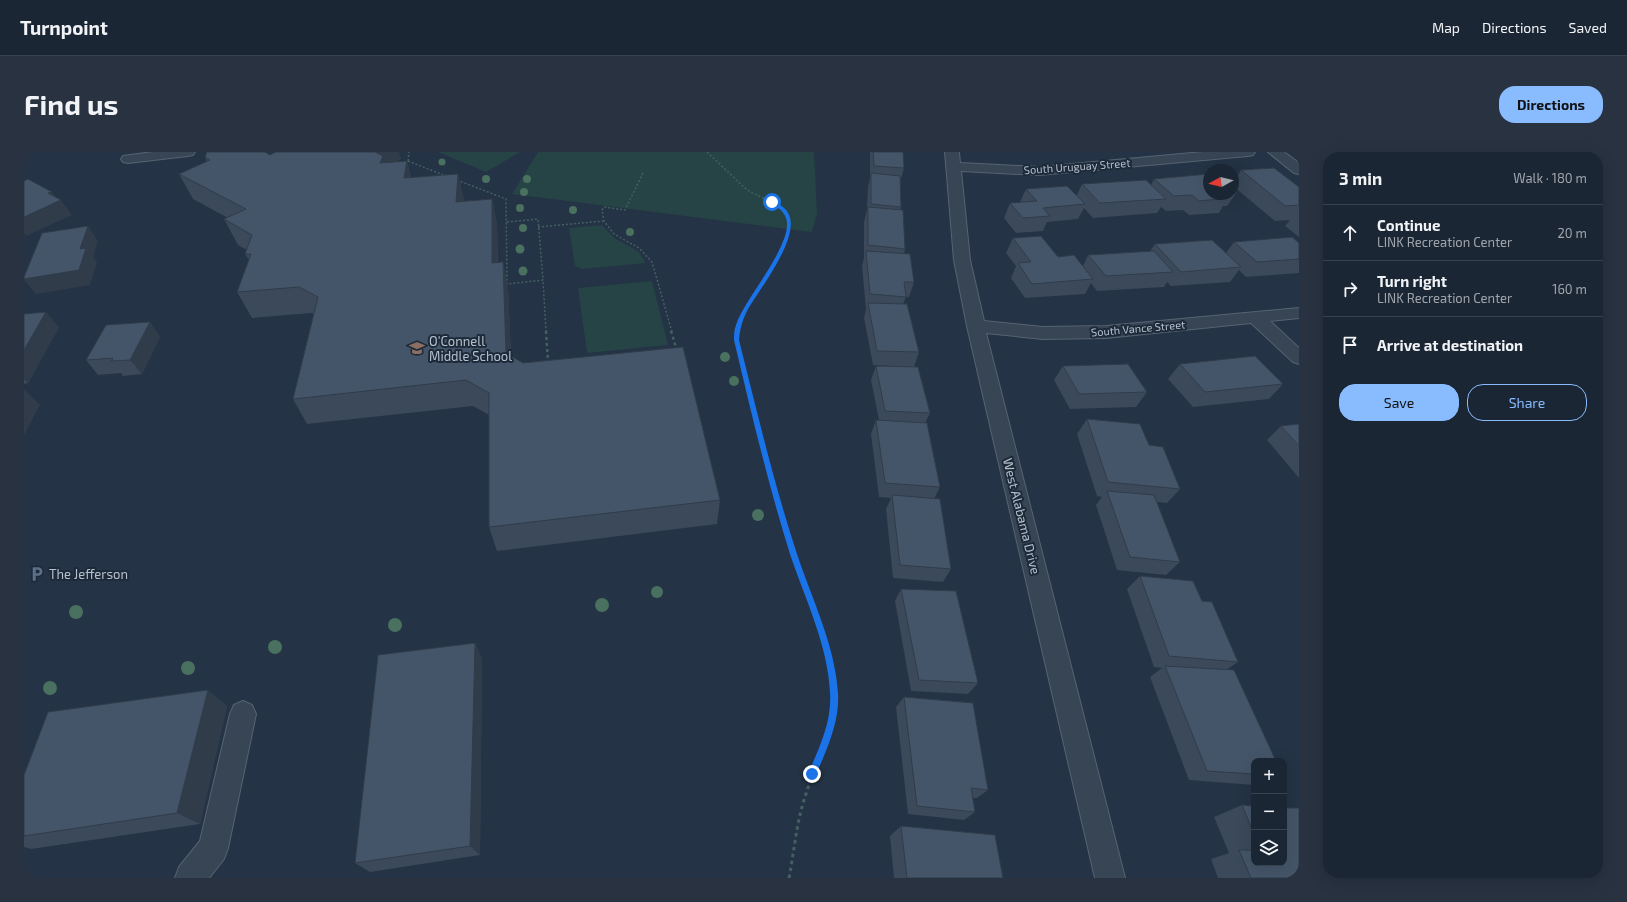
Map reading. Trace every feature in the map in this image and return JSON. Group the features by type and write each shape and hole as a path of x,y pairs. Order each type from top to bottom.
{"street":[{"path":"128,159 188,152"},
{"name":"South Uruguay Street","path":"953,159 1039,171 1248,152"},
{"path":"1275,152 1299,170"},
{"name":"West Alabama Drive","path":"953,159 962,260 976,326 1110,878"},
{"name":"South Vance Street","path":"976,326 1043,334 1106,332 1299,313"},
{"path":"1256,318 1299,358"},
{"path":"190,878 213,848 243,714"}],"path":[{"path":"409,152 408,161 450,177"},
{"path":"707,152 746,189 784,210 788,218 789,229 782,250 744,311 738,326 737,340 759,433 782,516 829,660 834,694 831,725 812,774 796,830 789,878"},
{"path":"643,173 625,210 604,207 602,210 604,221 614,234 638,248 652,262 678,355"},
{"path":"457,180 506,199 506,284 543,280"},
{"path":"506,222 538,219 548,363"},
{"path":"538,227 604,221"}],"green space":[{"path":"438,152 520,152 486,172"},
{"path":"538,152 814,152 817,213 812,232 512,194"},
{"path":"602,225 614,238 638,251 646,263 582,269 575,266 569,228"},
{"path":"652,281 668,345 587,353 578,288"}],"building":[{"name":"O'Connell Middle School","path":"207,152 265,152 270,155 276,152 375,152 383,156 380,163 407,161 404,178 458,174 456,202 492,199 492,263 503,262 506,353 523,363 683,347 720,500 489,527 489,393 466,380 293,399 318,297 299,287 237,292 251,254 245,254 252,235 224,219 246,209 179,174 210,160 205,157"},
{"path":"873,152 903,152 904,168 874,166"},
{"path":"1274,168 1299,187 1299,205 1285,206 1241,170"},
{"path":"871,173 900,176 901,207 871,204"},
{"path":"1203,175 1203,200 1209,200 1199,201 1192,195 1174,196 1154,179"},
{"path":"28,179 52,192 48,193 61,200 24,217 24,181"},
{"path":"1146,180 1166,199 1100,203 1082,184"},
{"path":"1067,186 1085,204 1043,208 1050,216 1023,218 1010,203 1037,201 1026,189"},
{"path":"868,207 903,210 905,249 868,245"},
{"path":"88,226 80,249 86,248 79,270 24,279 42,233"},
{"path":"1041,236 1058,257 1074,255 1093,279 1032,284 1018,263 1031,262 1013,238"},
{"path":"1292,237 1299,243 1299,259 1257,262 1234,242"},
{"path":"1212,240 1241,267 1181,272 1155,244"},
{"path":"866,251 910,254 914,282 904,282 906,297 870,294"},
{"path":"1154,251 1173,272 1106,276 1088,255"},
{"path":"868,303 907,304 919,352 877,351"},
{"path":"46,312 24,350 24,314"},
{"path":"150,322 130,360 111,361 113,358 86,360 106,325"},
{"path":"1255,356 1283,384 1205,392 1180,364"},
{"path":"1128,364 1147,392 1079,394 1063,366"},
{"path":"876,366 918,367 930,413 885,411"},
{"path":"1087,419 1140,424 1149,445 1163,447 1180,489 1108,482"},
{"path":"876,420 927,423 940,487 885,483"},
{"path":"1299,424 1299,446 1281,426"},
{"path":"1107,491 1154,495 1180,562 1130,557"},
{"path":"892,495 940,499 951,569 900,565"},
{"path":"1140,576 1193,581 1202,601 1212,602 1238,662 1169,656"},
{"path":"901,589 956,591 978,683 919,680"},
{"path":"475,643 470,846 355,863 378,655"},
{"path":"1165,666 1234,670 1275,758 1251,758 1251,774 1207,771"},
{"path":"208,690 177,813 24,836 24,775 48,712"},
{"path":"904,697 973,703 988,790 971,788 975,812 917,806"},
{"path":"1242,805 1251,806 1251,827"},
{"path":"1287,808 1299,808 1299,878 1251,878 1239,850 1251,850 1251,866 1287,866"},
{"path":"901,826 995,835 1003,878 907,878"}],"place":[{"name":"O'Connell Middle School","path":"417,348"},
{"name":"The Jefferson","path":"37,574"}],"route":[{"path":"772,202 784,210 788,218 789,229 782,250 744,311 738,326 737,340 759,433 778,501 829,660 834,694 831,725 812,774"}]}
